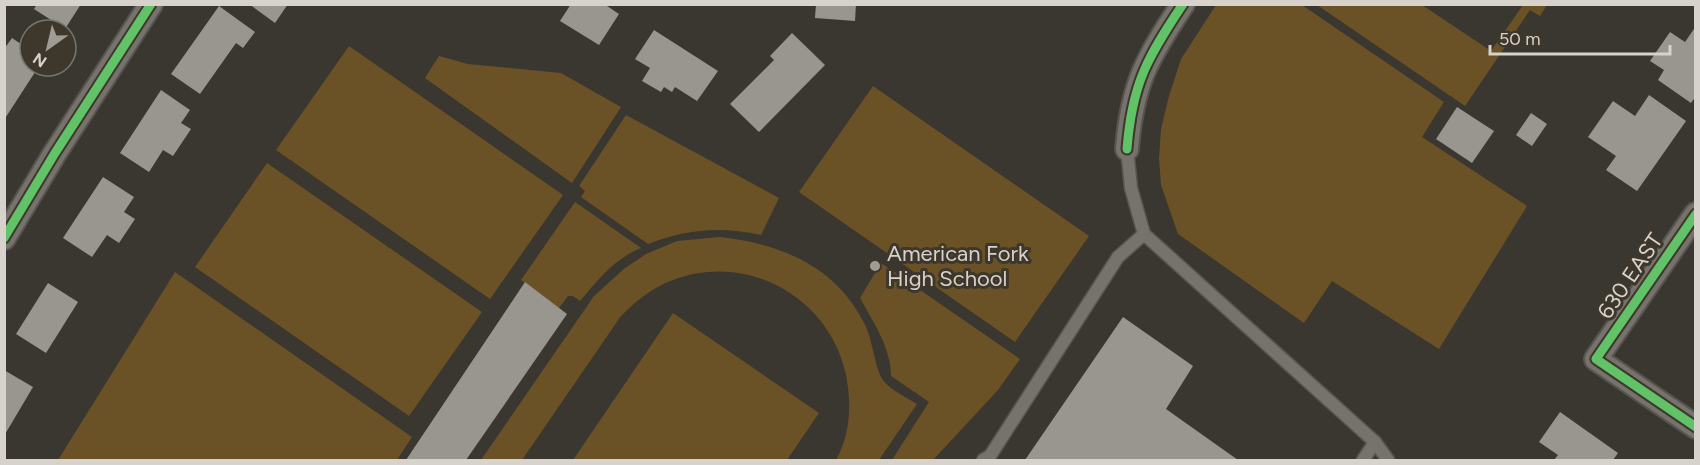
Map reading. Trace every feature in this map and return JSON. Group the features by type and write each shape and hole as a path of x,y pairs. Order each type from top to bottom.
{"street":[{"path":"4,238 55,153 151,4"},
{"path":"1127,150 1130,114 1149,56 1183,4"},
{"name":"630 EAST","path":"1695,214 1596,359 1695,427"}],"lane":[{"path":"1127,150 1131,188 1144,234 1375,442 1388,460"},
{"path":"983,460 996,446 1118,257 1144,234"},
{"path":"1362,460 1375,442"}],"shaded area":[{"path":"1216,5 1302,5 1444,102 1422,137 1527,206 1439,349 1332,281 1304,323 1178,234 1161,185 1159,159 1161,129 1181,59"},
{"path":"1317,5 1422,5 1491,51 1523,5 1547,5 1540,16 1530,10 1465,106"},
{"path":"349,46 563,195 490,299 276,150"},
{"path":"439,56 468,64 561,73 621,107 572,183 425,78"},
{"path":"873,86 1089,236 1015,342 799,192"},
{"path":"626,115 779,198 761,235 732,230 704,230 676,235 648,244 581,197 585,191 579,186"},
{"path":"267,163 482,312 409,416 195,267"},
{"path":"575,202 641,248 615,264 580,301 573,296 568,296 559,308 521,280"},
{"path":"720,237 765,246 806,262 824,274 854,306 866,327 883,380 894,390 917,404 879,460 836,460 845,439 849,417 849,393 845,371 835,344 821,321 802,302 780,287 755,277 728,272 701,273 673,280 645,295 621,316 522,460 481,460 594,296 625,268 646,254 677,241"},
{"path":"881,263 1020,359 998,390 933,460 892,460 929,402 891,376 885,345 860,298"},
{"path":"175,272 412,437 397,460 58,460"},
{"path":"673,313 819,413 787,460 573,460"}],"building":[{"path":"37,4 81,4 72,18 48,18 34,9"},
{"path":"249,4 288,4 275,23"},
{"path":"571,4 604,4 619,14 599,45 560,21"},
{"path":"816,4 856,4 855,21 815,18"},
{"path":"219,6 255,32 243,48 236,43 200,94 171,74"},
{"path":"1696,26 1696,96 1691,103 1658,80 1664,70 1650,61 1670,32 1685,42"},
{"path":"654,30 718,71 697,101 675,87 672,92 664,87 661,92 642,81 650,68 635,59"},
{"path":"792,33 825,65 759,132 730,104 774,60 770,56"},
{"path":"12,38 18,42 18,78 31,78 4,120 4,49"},
{"path":"161,90 190,110 181,123 191,129 173,156 163,150 149,172 120,153"},
{"path":"1649,95 1686,121 1637,191 1606,170 1616,156 1588,137 1613,101 1635,116"},
{"path":"1457,107 1494,131 1472,163 1436,139"},
{"path":"1531,113 1547,124 1532,146 1516,135"},
{"path":"103,177 134,197 124,212 135,219 119,243 107,235 92,257 63,238"},
{"path":"525,282 567,314 466,460 406,460"},
{"path":"48,283 78,302 46,353 16,334"},
{"path":"1123,317 1193,366 1166,409 1238,460 1025,460"},
{"path":"4,370 33,387 4,436"},
{"path":"1560,412 1618,453 1613,460 1554,460 1558,455 1539,442"}],"cycle path":[{"path":"4,238 55,153 151,4"},
{"path":"1127,149 1129,126 1143,72 1183,4"},
{"path":"1696,214 1596,359 1696,427"}],"place":[{"name":"American Fork High School","path":"875,266"}]}
